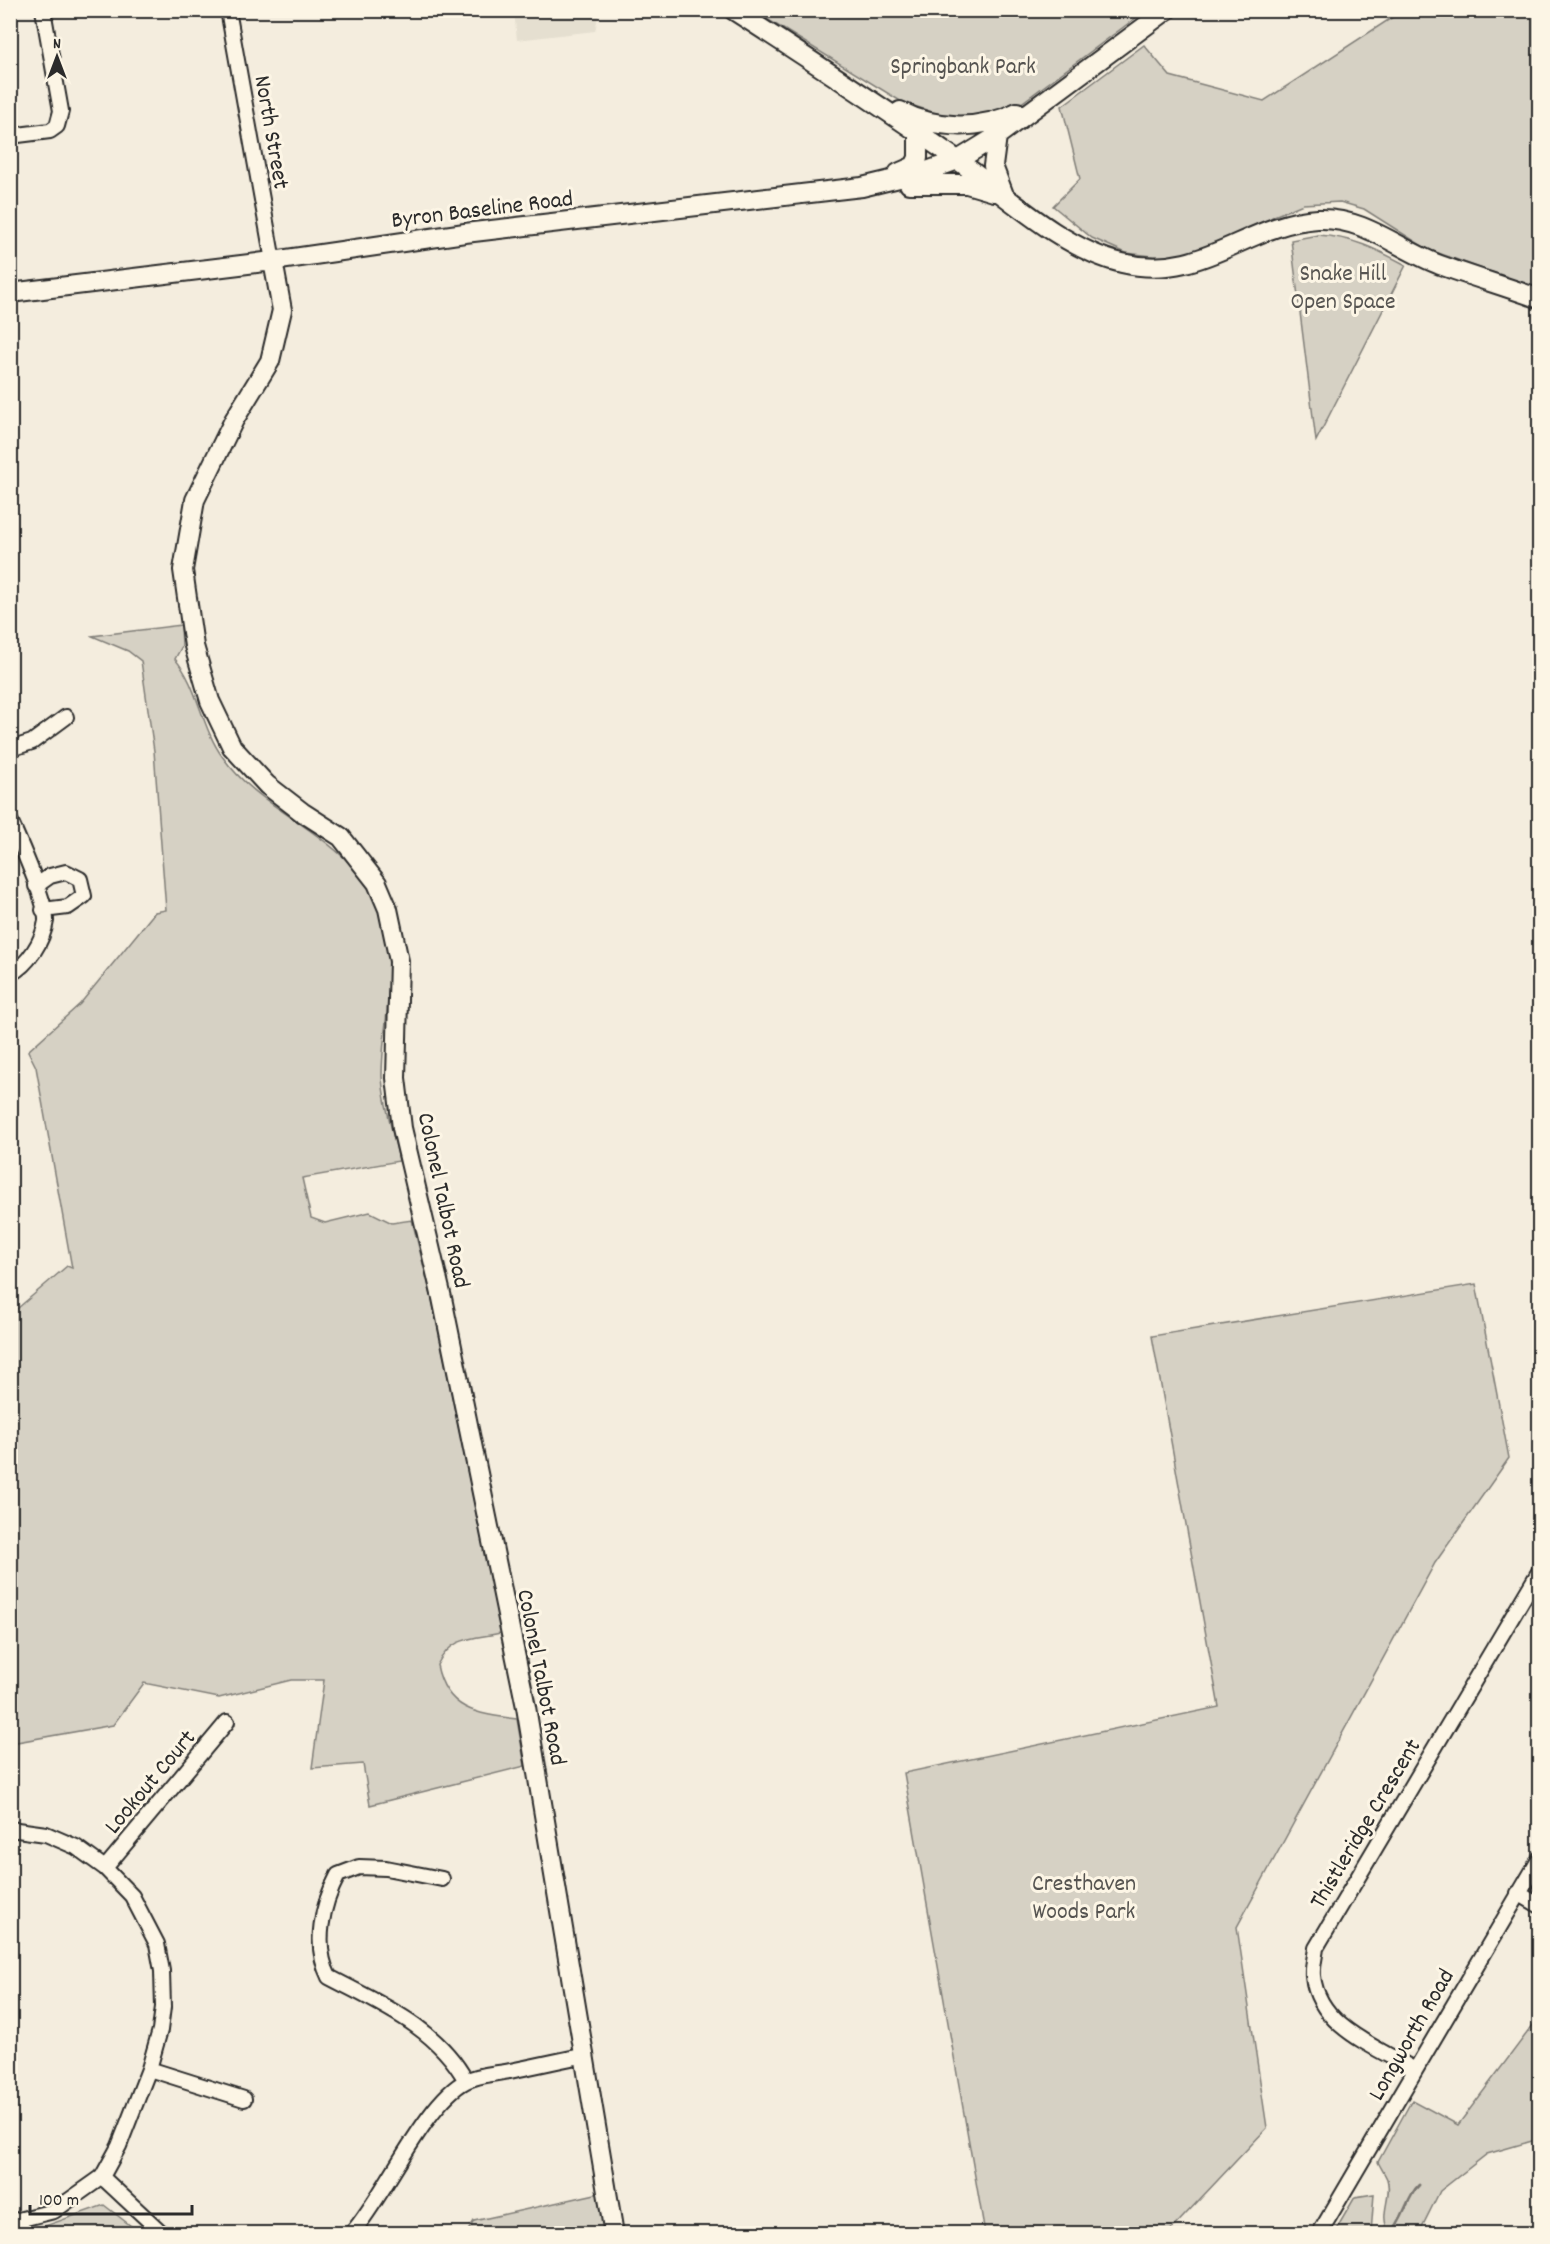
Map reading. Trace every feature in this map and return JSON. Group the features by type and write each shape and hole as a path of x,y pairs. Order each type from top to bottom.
{"main road":[{"path":"733,10 918,132 1064,238 1103,258 1124,264 1164,266 1203,260 1275,227 1320,219 1341,220 1371,229 1438,265 1539,298"},
{"path":"840,79 914,118 961,126 1000,121 1059,89 1098,63 1167,10"},
{"name":"Byron Baseline Road","path":"10,293 273,261 465,233 862,187 924,172 958,160 997,136 1059,89"},
{"path":"862,187 914,166 918,158 918,132"},
{"path":"997,136 993,166 1004,195"},
{"path":"862,187 933,183 967,184 1004,195"},
{"name":"Colonel Talbot Road","path":"273,261 282,310 270,361 234,420 195,500 183,570 194,646 210,701 231,747 267,784 302,812 341,837 377,883 388,909 399,961 396,1078 402,1128 442,1298 526,1707 586,2055 614,2234"}],"street":[{"path":"10,136 50,131 57,126 61,111 43,10"},
{"name":"North Street","path":"228,10 273,261"},
{"path":"10,749 32,742 66,717"},
{"path":"10,820 36,886 46,920 38,944 22,968 10,974"},
{"path":"36,886 50,876 66,872 80,879 84,896 68,907 43,910"},
{"name":"Thistleridge Crescent","path":"1415,2070 1335,2022 1321,2003 1313,1976 1316,1948 1539,1570"},
{"name":"Lookout Court","path":"105,1868 227,1722"},
{"path":"10,1829 46,1834 76,1847 105,1868 132,1896 157,1944 162,1971 163,2007 160,2030 149,2069 119,2146 102,2177 54,2211 10,2222"},
{"name":"Longworth Road","path":"1319,2234 1539,1858"},
{"path":"442,1879 386,1868 359,1867 338,1875 327,1896 320,1951 329,1977 416,2025 453,2059 466,2081"},
{"path":"1518,1893 1539,1906"},
{"path":"351,2234 378,2199 433,2111 466,2081 586,2055"},
{"path":"149,2069 244,2099"},
{"path":"102,2177 163,2234"}],"shaded area":[{"path":"514,10 599,11 595,31 517,40"}],"green space":[{"name":"Springbank Park","path":"754,11 1145,11 1016,107 960,121 902,102"},
{"path":"1402,11 1539,11 1539,289 1427,249 1364,209 1340,202 1303,204 1274,216 1215,252 1170,258 1126,253 1092,238 1053,206 1080,179 1062,106 1144,45 1170,76 1264,101"},
{"name":"Snake Hill Open Space","path":"1318,235 1342,238 1363,245 1406,265 1316,441 1291,240"},
{"path":"181,625 182,646 175,659 189,681 209,732 222,756 262,797 331,846 351,865 369,889 382,918 387,937 389,977 382,1076 386,1108 399,1161 302,1178 311,1218 325,1223 370,1212 392,1223 412,1220 432,1299 501,1633 463,1640 449,1649 437,1665 441,1680 455,1701 476,1712 517,1719 525,1766 370,1805 363,1764 312,1768 324,1680 291,1680 219,1698 144,1683 113,1725 11,1743 11,1314 67,1266 72,1268 36,1067 28,1051 80,1004 155,912 166,910 154,751 141,661 128,651 92,636"},
{"name":"Cresthaven Woods Park","path":"1476,1284 1509,1458 1435,1563 1237,1927 1267,2128 1168,2233 985,2233 904,1773 1219,1707 1152,1336"},
{"path":"1539,2021 1539,2139 1487,2154 1440,2191 1419,2233 1389,2232 1385,2219 1388,2186 1378,2162 1412,2100 1458,2125 1533,2025"},
{"path":"600,2193 605,2233 466,2234 474,2221"},
{"path":"1374,2194 1371,2233 1334,2233 1355,2197"},
{"path":"104,2205 140,2233 34,2233 34,2230"}],"waterway":[{"path":"1390,2234 1419,2185"}]}
